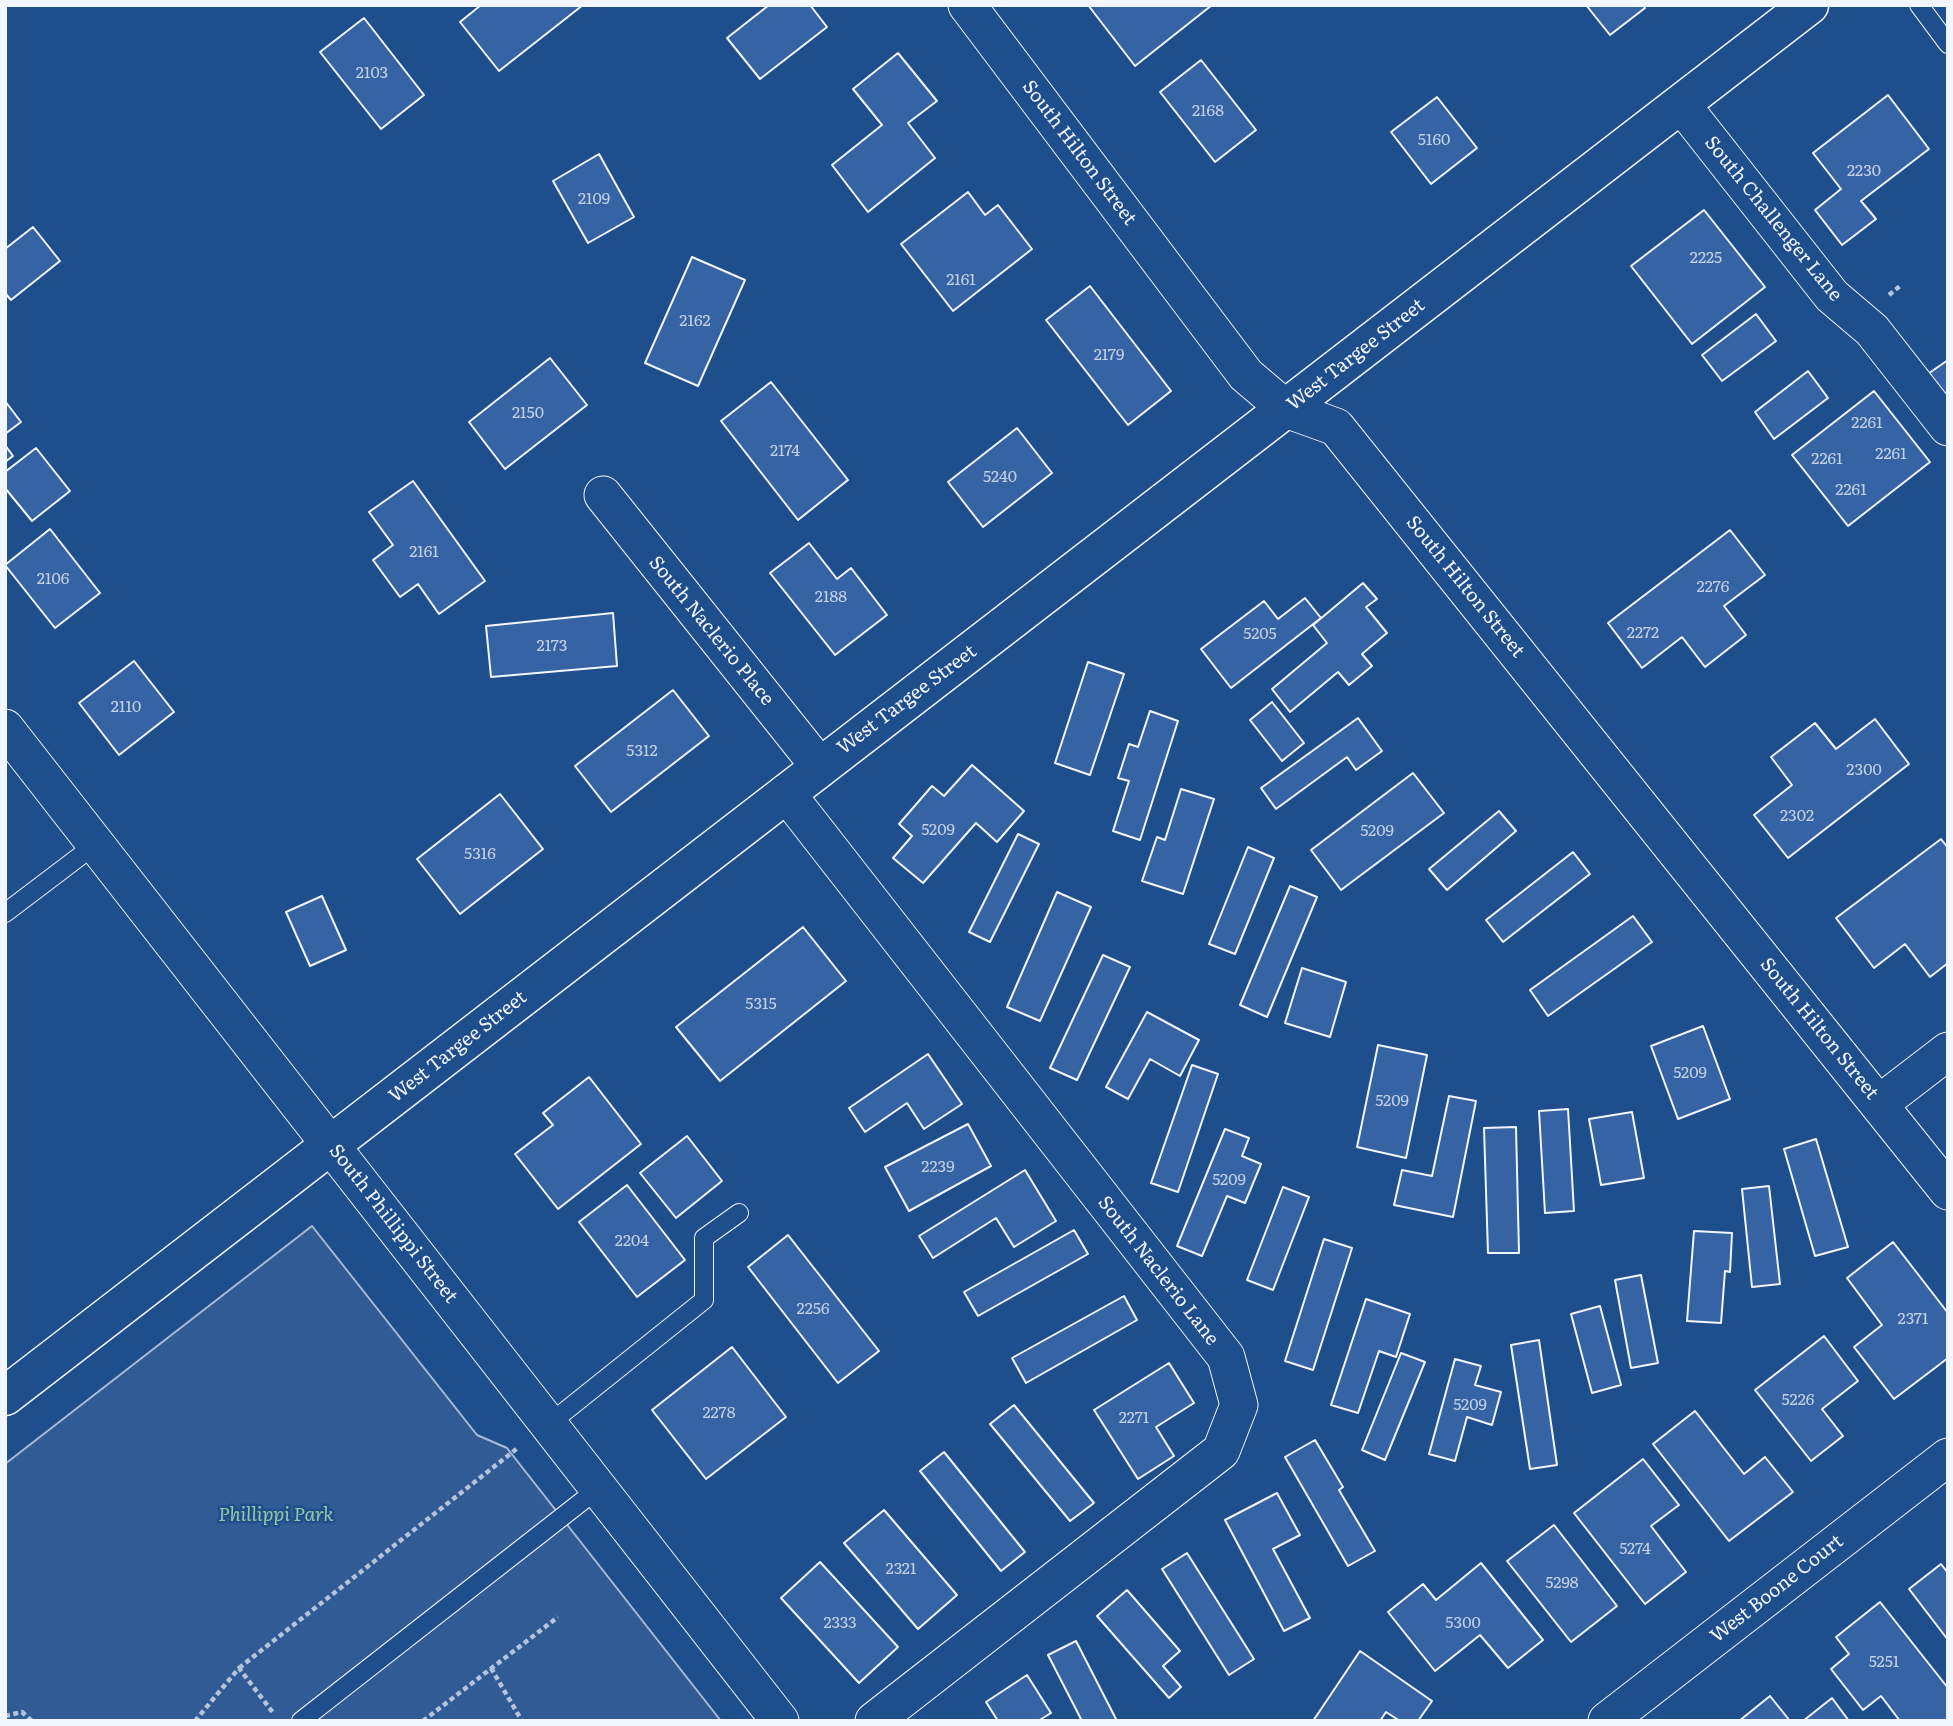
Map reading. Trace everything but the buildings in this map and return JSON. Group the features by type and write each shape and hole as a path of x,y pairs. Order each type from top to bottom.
{"street":[{"name":"South Hilton Street","path":"967,5 1246,375 1286,409 1336,427 1948,1191"},
{"name":"West Targee Street","path":"5,1396 1809,5"},
{"name":"South Challenger Lane","path":"1681,104 1832,296 1872,330 1948,427"},
{"name":"South Naclerio Place","path":"603,495 820,767"},
{"name":"South Phillippi Street","path":"5,728 780,1721"},
{"name":"South Naclerio Lane","path":"786,793 1226,1357 1239,1405 1221,1451 874,1721"},
{"path":"1879,1104 1948,1051"},
{"name":"West Boone Court","path":"1607,1721 1948,1457"}],"lane":[{"path":"1919,5 1948,44"},
{"path":"5,914 96,844"},
{"path":"549,1424 704,1300 704,1238 738,1213"},
{"path":"301,1721 599,1488"}],"path":[{"path":"195,1721 239,1668 549,1424"},
{"path":"423,1721 558,1617"},
{"path":"239,1668 278,1721"},
{"path":"491,1668 522,1721"},
{"path":"5,1716 22,1712 32,1721"}],"green space":[{"name":"Phillippi Park","path":"312,1226 477,1435 507,1448 721,1721 5,1721 5,1464"}]}
